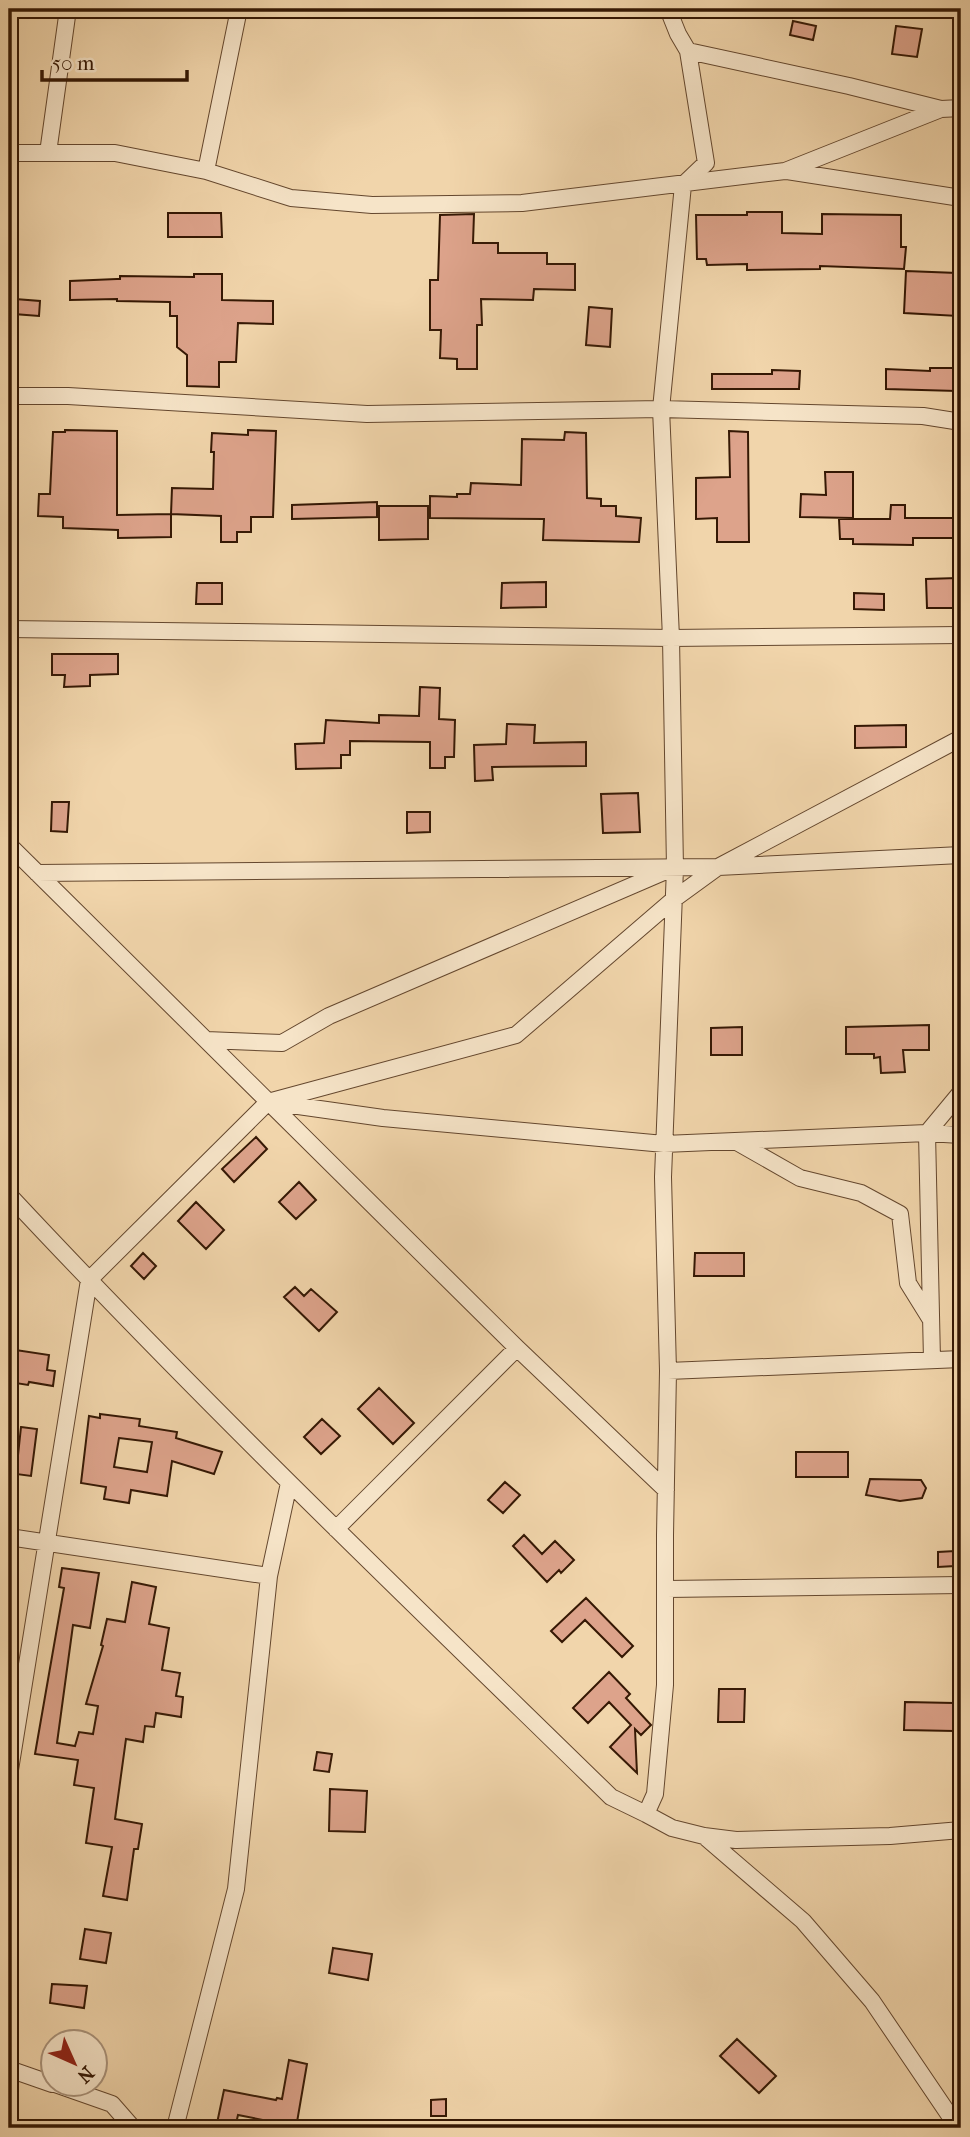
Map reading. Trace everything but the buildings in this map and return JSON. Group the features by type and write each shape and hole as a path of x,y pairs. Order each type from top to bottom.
{"street":[{"path":"48,153 68,9"},
{"path":"206,172 239,9"},
{"path":"646,1814 655,1794 665,1685 668,1371 663,1177 675,868 671,638 661,409 683,185 706,163 688,51 668,9"},
{"path":"688,51 942,109 961,108"},
{"path":"9,153 115,153 206,172 291,198 372,205 522,204 785,171 942,109"},
{"path":"785,171 961,198"},
{"path":"9,396 68,396 367,414 661,409 923,416 961,422"},
{"path":"9,629 671,638 961,635"},
{"path":"9,1776 10,1752 89,1280 268,1101 516,1035 674,899 718,867 961,738"},
{"path":"9,845 517,1348 666,1490"},
{"path":"37,873 675,868 961,855"},
{"path":"206,1040 282,1044 328,1016 675,868"},
{"path":"932,1360 927,1133 961,1092"},
{"path":"268,1101 383,1118 664,1144 927,1133 961,1135"},
{"path":"735,1142 800,1178 861,1193 900,1214 908,1283 931,1320"},
{"path":"9,1195 289,1483 611,1797 672,1828 736,1840 862,1837 961,1830"},
{"path":"336,1529 517,1348"},
{"path":"668,1371 961,1359"},
{"path":"175,2128 236,1889 269,1576 289,1483"},
{"path":"9,1537 269,1576"},
{"path":"666,1589 961,1585"},
{"path":"704,1836 803,1921 872,2001 958,2128"},
{"path":"9,2069 38,2079"},
{"path":"95,2098 112,2104 133,2128"}]}
